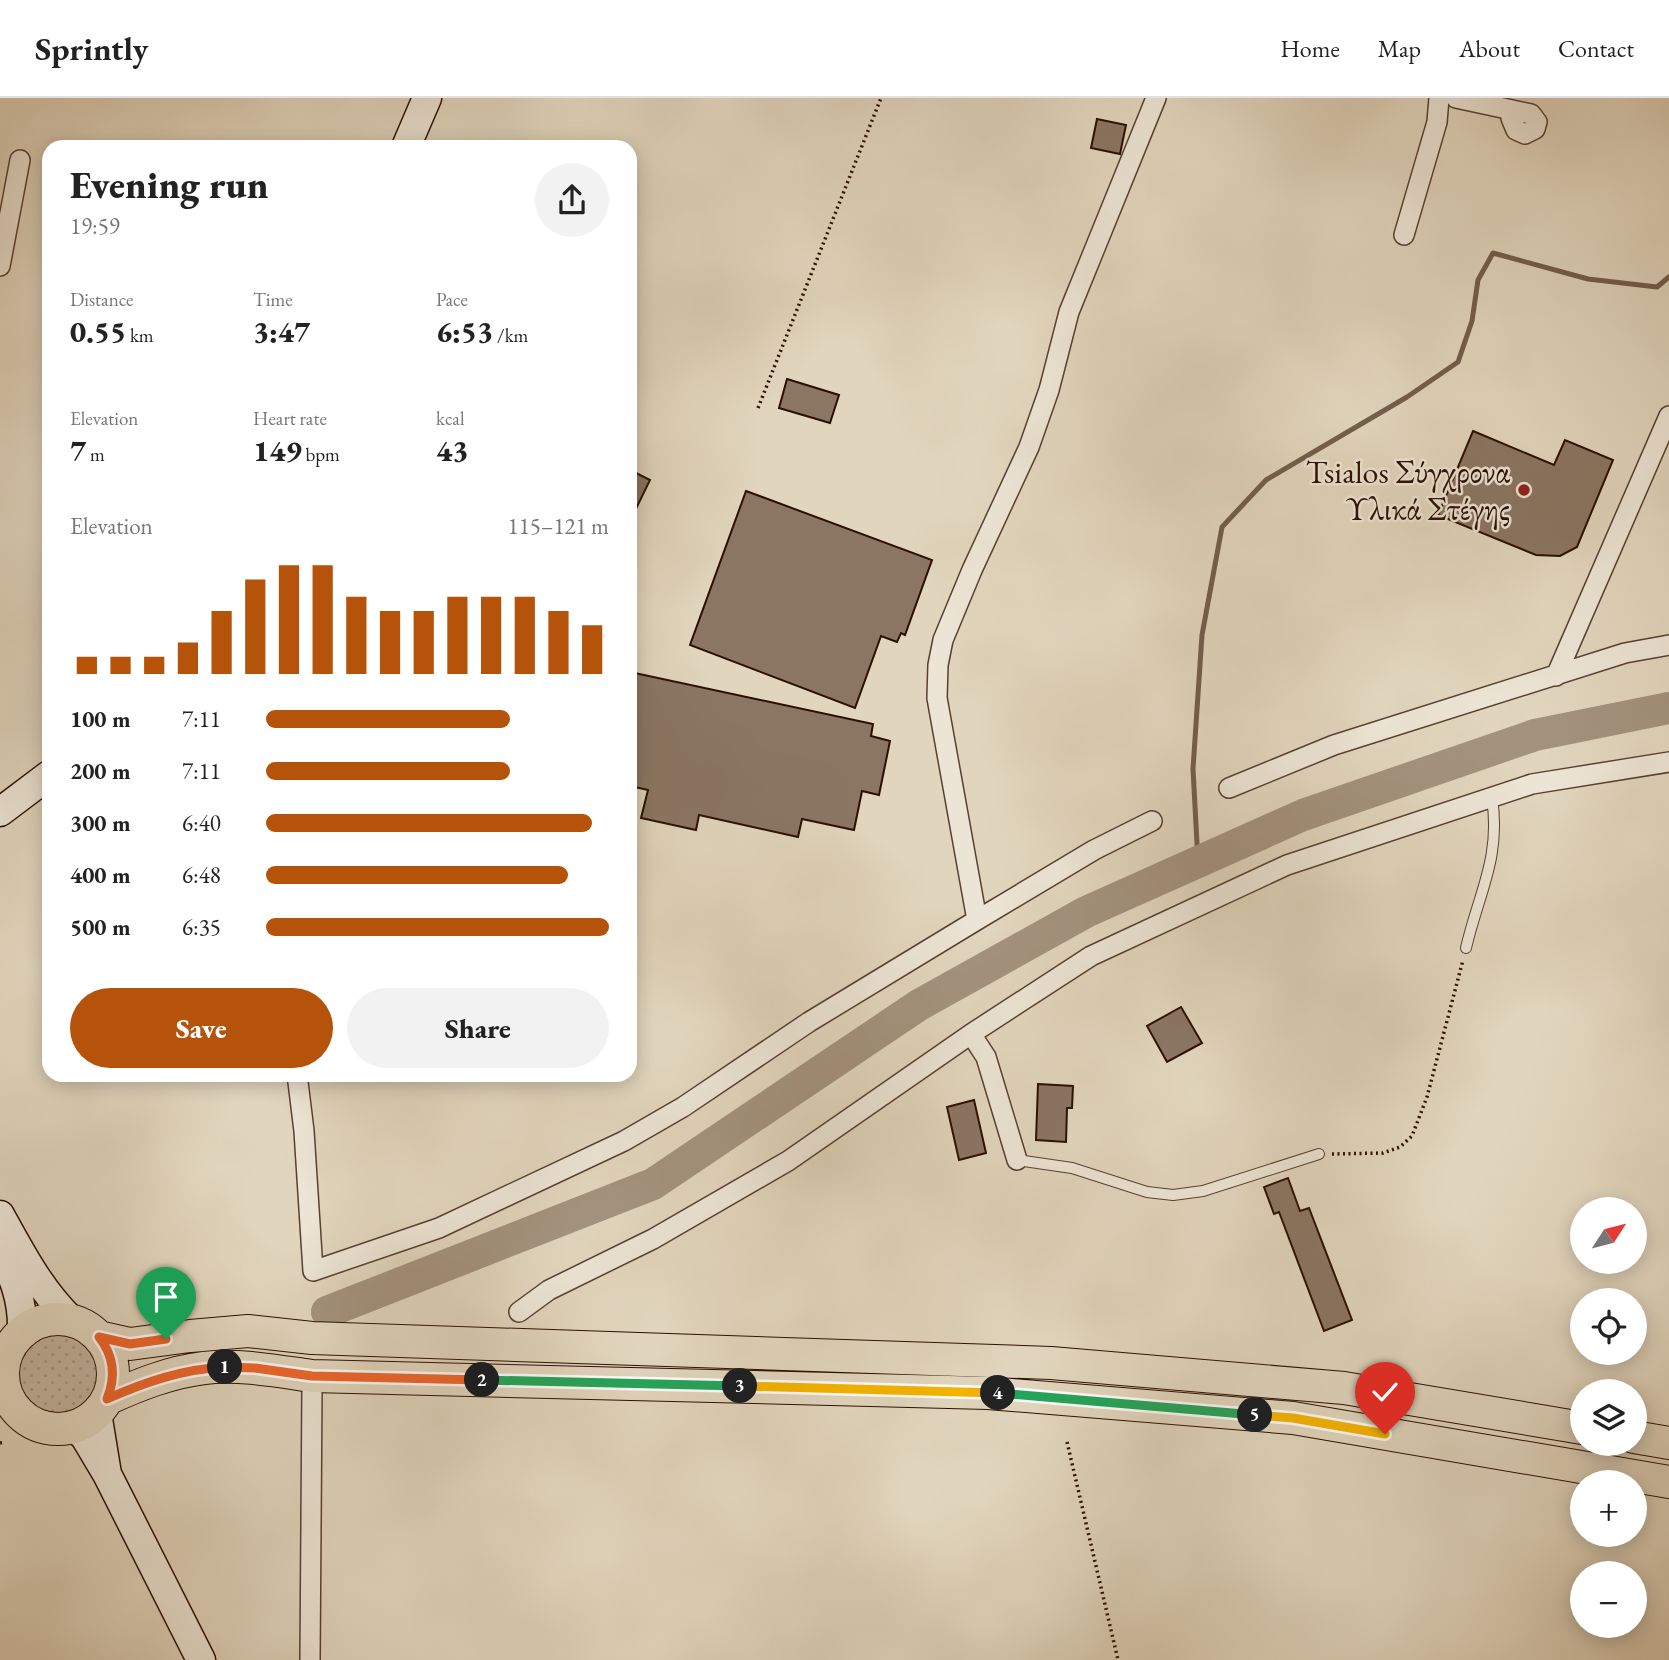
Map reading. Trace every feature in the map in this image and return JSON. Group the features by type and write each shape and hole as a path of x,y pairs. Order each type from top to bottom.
{"main road":[{"path":"409,140 427,98"},
{"path":"0,812 42,780"},
{"path":"0,1215 38,1283 72,1321 88,1328 99,1337 106,1348 112,1364 113,1382 92,1413 85,1437 107,1474 201,1660"},
{"path":"0,1250 19,1293 23,1311 3,1370 5,1388 12,1404 12,1413 47,1428 92,1413 138,1385 182,1372 231,1367 312,1376 988,1393 1293,1418 1669,1482"},
{"path":"10,1347 46,1320 72,1321"},
{"path":"99,1337 130,1344 248,1331 312,1338 1051,1363 1344,1388 1570,1426"},
{"path":"1647,1439 1669,1443"}],"street":[{"path":"977,920 937,698 938,664 943,639 1029,447 1049,390 1069,312 1156,98"},
{"path":"1404,236 1437,122 1438,98"},
{"path":"1456,98 1513,111"},
{"path":"0,266 19,160"},
{"path":"1556,676 1669,416"},
{"path":"1229,788 1334,745 1625,653 1669,645"},
{"path":"519,1312 549,1290 653,1239 788,1161 971,1034 1091,956 1287,865 1532,785 1669,762"},
{"path":"299,1082 313,1271 439,1228 624,1141 683,1107 809,1022 977,920 1094,850 1152,821"},
{"path":"971,1034 986,1057 1017,1160"},
{"path":"310,1660 312,1387"}],"lane":[{"path":"1466,948 1494,844 1496,823 1492,798"},
{"path":"1017,1160 1072,1168 1147,1192 1173,1195 1203,1191 1319,1154"}],"path":[{"path":"758,408 881,98"},
{"path":"1319,1154 1383,1153 1400,1147 1412,1136 1427,1097 1466,948"},
{"path":"1067,1442 1118,1660"}],"shaded area":[{"path":"58,1334 74,1337 87,1346 96,1359 99,1375 96,1391 87,1404 74,1413 58,1416 42,1413 29,1404 20,1391 17,1375 20,1359 29,1346 42,1337"}],"building":[{"path":"1097,119 1126,125 1120,154 1091,148"},
{"path":"787,379 839,395 830,423 779,408"},
{"name":"Tsialos Σύγχρονα Υλικά Στέγης","path":"1473,431 1554,465 1565,440 1613,460 1577,547 1560,556 1536,555 1438,515"},
{"path":"637,474 650,480 637,507"},
{"path":"746,491 932,560 905,635 901,633 897,642 881,636 855,708 690,645"},
{"path":"637,673 873,724 871,736 890,741 879,795 862,791 854,830 802,819 798,837 699,815 696,830 641,818 648,790 637,788"},
{"path":"1181,1007 1202,1043 1167,1062 1147,1026"},
{"path":"1038,1084 1073,1086 1072,1108 1067,1108 1066,1142 1036,1140"},
{"path":"974,1100 986,1153 959,1160 947,1107"},
{"path":"1288,1178 1300,1211 1309,1208 1352,1320 1324,1331 1279,1212 1274,1214 1264,1187"}],"waterway":[{"path":"1198,862 1193,769 1202,635 1222,527 1266,480 1407,397 1458,362 1472,321 1478,280 1493,253 1588,279 1657,287 1669,277"},
{"path":"327,1312 653,1184 919,1005 1086,912 1303,815 1535,735 1669,708"}],"place":[{"name":"Tsialos Σύγχρονα Υλικά Στέγης","path":"1524,490"}],"route":[{"path":"166,1339 130,1344 99,1337 112,1364 113,1382 107,1399 138,1385 182,1372 231,1367 312,1376 988,1393 1293,1418 1385,1434"}]}
